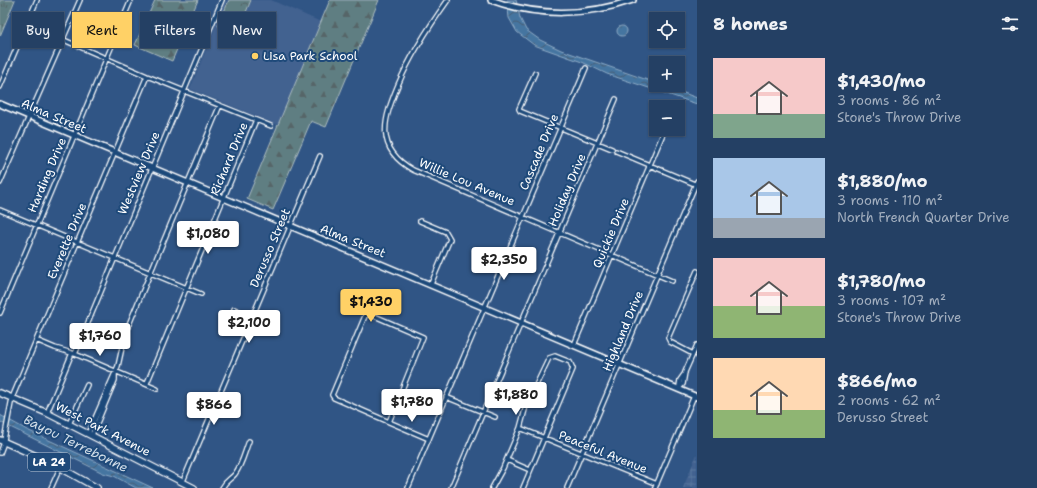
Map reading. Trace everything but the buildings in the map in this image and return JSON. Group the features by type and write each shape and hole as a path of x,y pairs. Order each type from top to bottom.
{"main road":[{"name":"West Park Avenue","path":"0,393 47,413 194,488"},
{"name":"LA 24","path":"2,440 97,488"}],"street":[{"path":"32,12 37,0"},
{"path":"64,38 80,0"},
{"name":"Harding Drive","path":"0,313 131,0"},
{"name":"Westview Drive","path":"47,413 114,258 222,0"},
{"name":"Willie Lou Avenue","path":"448,0 415,49 389,107 385,124 388,142 397,158 413,170 672,281"},
{"path":"491,0 521,9 570,12 596,10 633,0"},
{"path":"64,40 271,126"},
{"path":"0,87 17,48"},
{"path":"0,183 59,48"},
{"name":"Cascade Drive","path":"409,488 446,397 586,68"},
{"path":"535,73 519,110 612,149"},
{"name":"Everette Drive","path":"0,453 12,398 147,76"},
{"name":"Holiday Drive","path":"451,488 616,99"},
{"name":"Alma Street","path":"0,104 696,396"},
{"path":"90,435 115,380 115,372 124,338 220,105"},
{"name":"Richard Drive","path":"147,383 256,120"},
{"name":"Quickie Drive","path":"574,345 662,136"},
{"path":"616,151 650,166 697,183"},
{"name":"Derusso Street","path":"182,481 320,156"},
{"name":"Highland Drive","path":"567,488 697,183"},
{"path":"0,210 201,294"},
{"path":"420,221 446,232 450,239 432,284"},
{"path":"693,354 670,342 668,338 697,271"},
{"path":"234,309 267,324"},
{"path":"389,422 423,337 367,314 332,395 334,398 389,422 429,439"},
{"path":"36,340 55,348 73,353 115,372 147,383 157,389"},
{"path":"679,388 683,384 685,373 697,345"},
{"path":"492,488 520,428 528,402 549,358 552,356 573,365 573,369 523,488"},
{"path":"69,424 87,385"},
{"path":"656,486 696,396"},
{"path":"446,397 495,417"},
{"name":"Peaceful Avenue","path":"520,428 656,486"},
{"path":"222,488 227,480 233,477 238,470 249,441"},
{"path":"506,460 530,470"},
{"path":"51,488 60,468"}],"shaded area":[{"name":"Lisa Park School","path":"226,0 271,0 321,22 278,125 190,89 207,48 210,48 210,40 218,20 218,48 276,48 276,12 221,12"},
{"path":"697,454 697,488 683,488"}],"green space":[{"path":"0,0 15,0 0,36"},
{"path":"155,0 198,0 193,12 150,12"},
{"path":"229,0 251,0 246,12 224,12"},
{"path":"330,0 379,0 326,127 311,121 273,210 247,199"},
{"path":"140,34 140,47 135,45"},
{"path":"142,48 178,48 172,61"}],"water":[{"path":"507,0 516,0 520,18 526,30 540,40 561,50 649,81 649,88 607,74 582,62 534,45 517,32 509,18"},
{"path":"622,26 627,31 622,36 617,31"},
{"path":"661,92 681,92 697,98 697,104"},
{"path":"0,415 27,430 153,488 136,488 114,476 103,473 0,422"}],"place":[{"name":"Lisa Park School","path":"255,56"}],"water label":[{"name":"Bayou Terrebonne","path":"76,443"}]}
